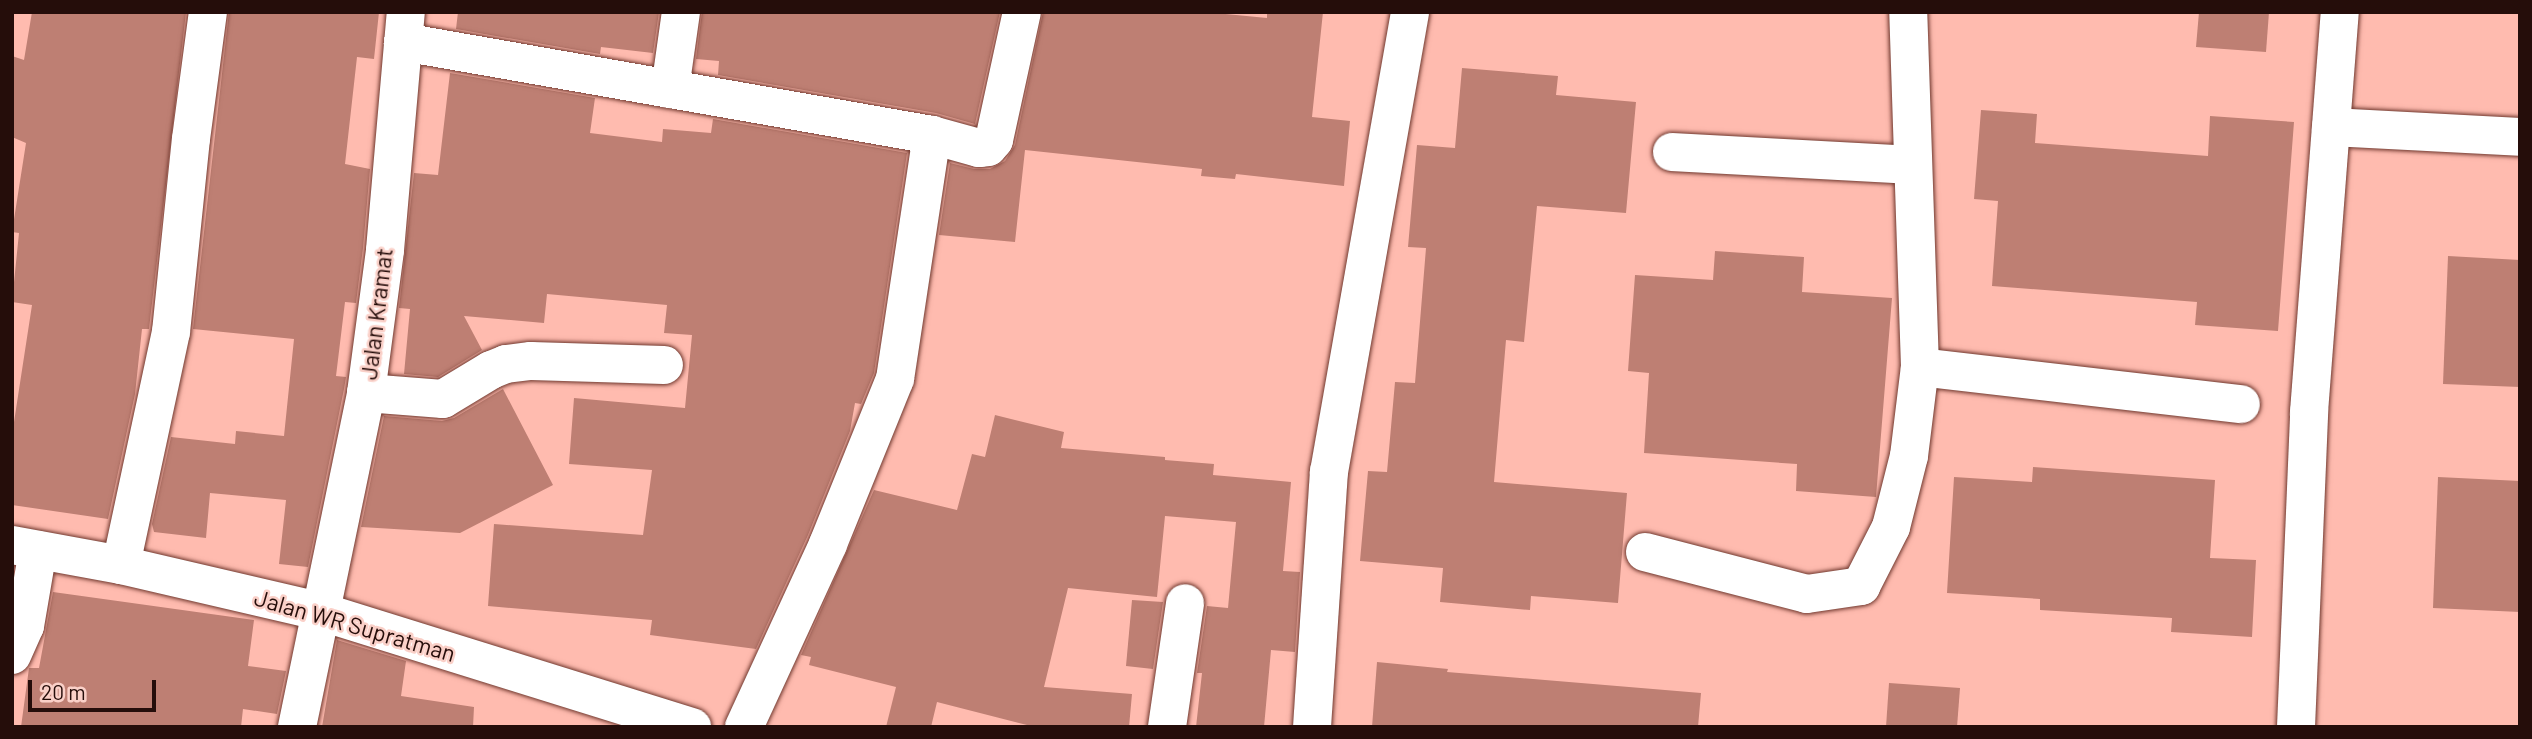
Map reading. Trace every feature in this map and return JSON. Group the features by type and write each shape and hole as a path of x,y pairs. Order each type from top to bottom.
{"street":[{"path":"121,565 171,332 191,139 208,12"},
{"path":"670,89 681,12"},
{"path":"404,27 670,89 932,135 979,148 988,147 994,140 1022,12"},
{"path":"1312,727 1329,472 1410,12"},
{"path":"1646,552 1807,594 1861,586 1891,527 1909,456 1920,367 1908,12"},
{"path":"2296,727 2309,412 2340,12"},
{"name":"Jalan Kramat","path":"297,727 366,393 386,250 404,27"},
{"path":"2331,127 2520,137"},
{"path":"744,727 828,544 895,379 932,135"},
{"path":"1672,152 1913,166"},
{"path":"366,393 443,399 491,370 506,364 531,361 664,365"},
{"path":"1920,367 2241,404"},
{"path":"12,655 25,626 25,547"},
{"name":"Jalan WR Supratman","path":"25,547 121,565 319,611 692,727"},
{"path":"1167,727 1185,603"}],"building":[{"path":"32,12 186,12 149,329 142,329 135,394 108,519 12,505 12,435 32,305 12,302 19,233 12,232 26,143 12,137 12,56 24,60"},
{"path":"229,12 379,12 374,59 357,57 345,164 370,169 363,248 356,303 345,302 336,376 346,377 308,567 279,564 286,500 210,493 206,538 154,532 152,524 171,437 235,444 236,431 284,436 294,339 193,329"},
{"path":"458,12 659,12 653,53 601,47 600,54 456,29"},
{"path":"702,12 1000,12 975,124 936,113 718,75 719,61 696,59"},
{"path":"1043,12 1205,12 1267,18 1267,12 1323,12 1312,117 1350,121 1344,186 1236,174 1235,179 1201,176 1202,169 1025,150 1015,242 939,235 950,163 974,169 990,169 1005,161 1015,145"},
{"path":"2199,12 2269,12 2266,52 2196,47"},
{"path":"1462,68 1558,76 1556,95 1636,102 1626,213 1537,206 1524,342 1506,340 1494,482 1627,493 1618,603 1531,596 1530,610 1440,602 1443,568 1360,561 1368,471 1387,472 1395,382 1415,383 1426,248 1408,247 1417,145 1455,148"},
{"path":"450,73 595,98 590,133 662,142 663,129 711,133 713,119 907,153 874,373 861,404 855,403 850,431 808,535 756,649 650,635 652,620 488,606 494,524 643,535 652,470 569,464 574,398 685,408 692,335 664,333 667,305 547,294 544,323 464,316 482,350 438,377 404,374 410,309 399,308 414,173 438,175"},
{"path":"1981,110 2037,114 2035,143 2208,156 2210,116 2294,122 2278,331 2195,325 2197,302 1992,286 1998,201 1974,199"},
{"path":"1715,251 1804,257 1802,292 1892,298 1876,497 1796,491 1797,464 1644,453 1649,373 1628,371 1635,275 1713,280"},
{"path":"2448,256 2520,260 2520,387 2443,384"},
{"path":"503,389 553,485 460,533 361,527 384,416 442,421 454,418"},
{"path":"995,415 1064,432 1061,448 1214,464 1213,475 1291,482 1283,571 1300,572 1295,652 1271,650 1264,727 1196,727 1202,673 1197,673 1207,606 1228,608 1236,522 1165,516 1157,597 1068,588 1044,687 1132,694 1129,727 1035,727 937,702 931,727 886,727 896,687 809,665 811,657 801,655 874,490 957,510 972,454 985,457"},
{"path":"2033,467 2215,480 2210,558 2256,560 2252,637 2171,632 2172,618 2040,610 2040,599 1947,593 1954,477 2032,482"},
{"path":"2438,477 2520,481 2520,612 2433,608"},
{"path":"53,592 254,620 248,666 286,671 277,714 243,709 241,727 21,727 29,668 39,668"},
{"path":"1132,600 1163,602 1153,669 1126,666"},
{"path":"337,640 406,661 401,696 474,707 473,727 322,727"},
{"path":"1377,662 1448,669 1447,672 1701,693 1698,727 1372,727"},
{"path":"1889,683 1960,688 1957,727 1886,727"}]}
